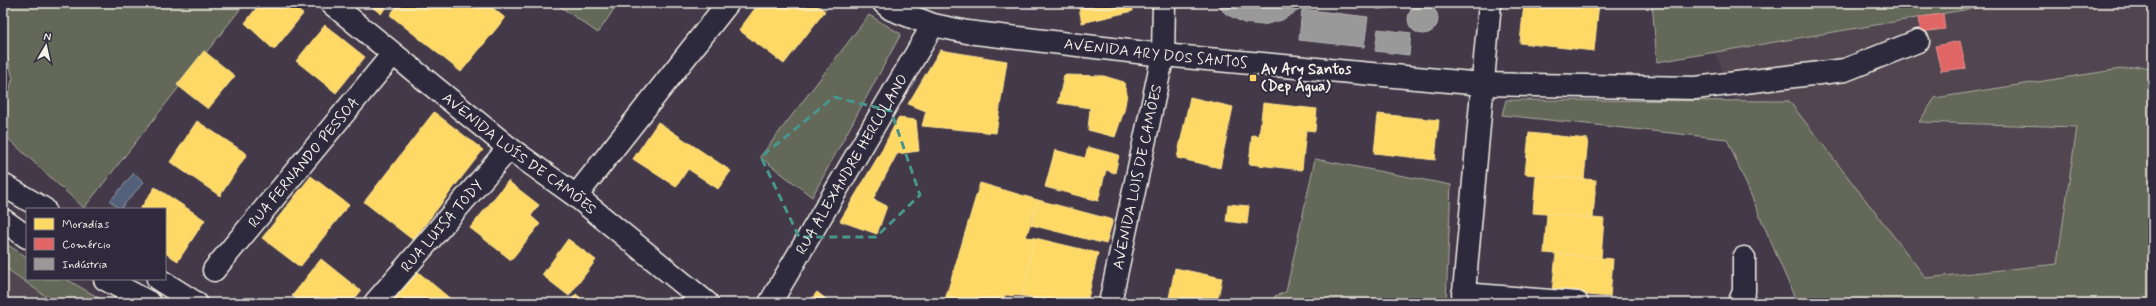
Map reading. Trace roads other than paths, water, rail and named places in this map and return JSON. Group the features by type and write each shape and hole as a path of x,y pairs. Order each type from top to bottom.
{"street":[{"name":"AVENIDA LUÍS DE CAMÕES","path":"331,3 509,148 576,196 707,303"},
{"path":"576,196 728,3"},
{"name":"AVENIDA ARY DOS SANTOS","path":"884,3 891,8 933,25 968,32 1162,55 1482,84 1695,88 1845,70 1918,41"},
{"name":"AVENIDA LUIS DE CAMÕES","path":"1110,303 1162,55 1164,3"},
{"path":"1490,3 1463,298 1577,303"},
{"name":"RUA ALEXANDRE HERCULANO","path":"770,303 933,25"},
{"name":"RUA FERNANDO PESSOA","path":"214,270 393,54"},
{"name":"RUA LUISA TODY","path":"375,303 509,148"},
{"path":"3,185 42,208"},
{"path":"3,220 26,236"},
{"path":"1739,303 1744,292 1744,258"},
{"path":"107,280 150,303"},
{"path":"160,280 196,303"}],"water":[{"path":"134,173 144,182 121,208 110,201"}],"place":[{"name":"Av Ary Santos (Dep Água)","path":"1253,78"}]}
